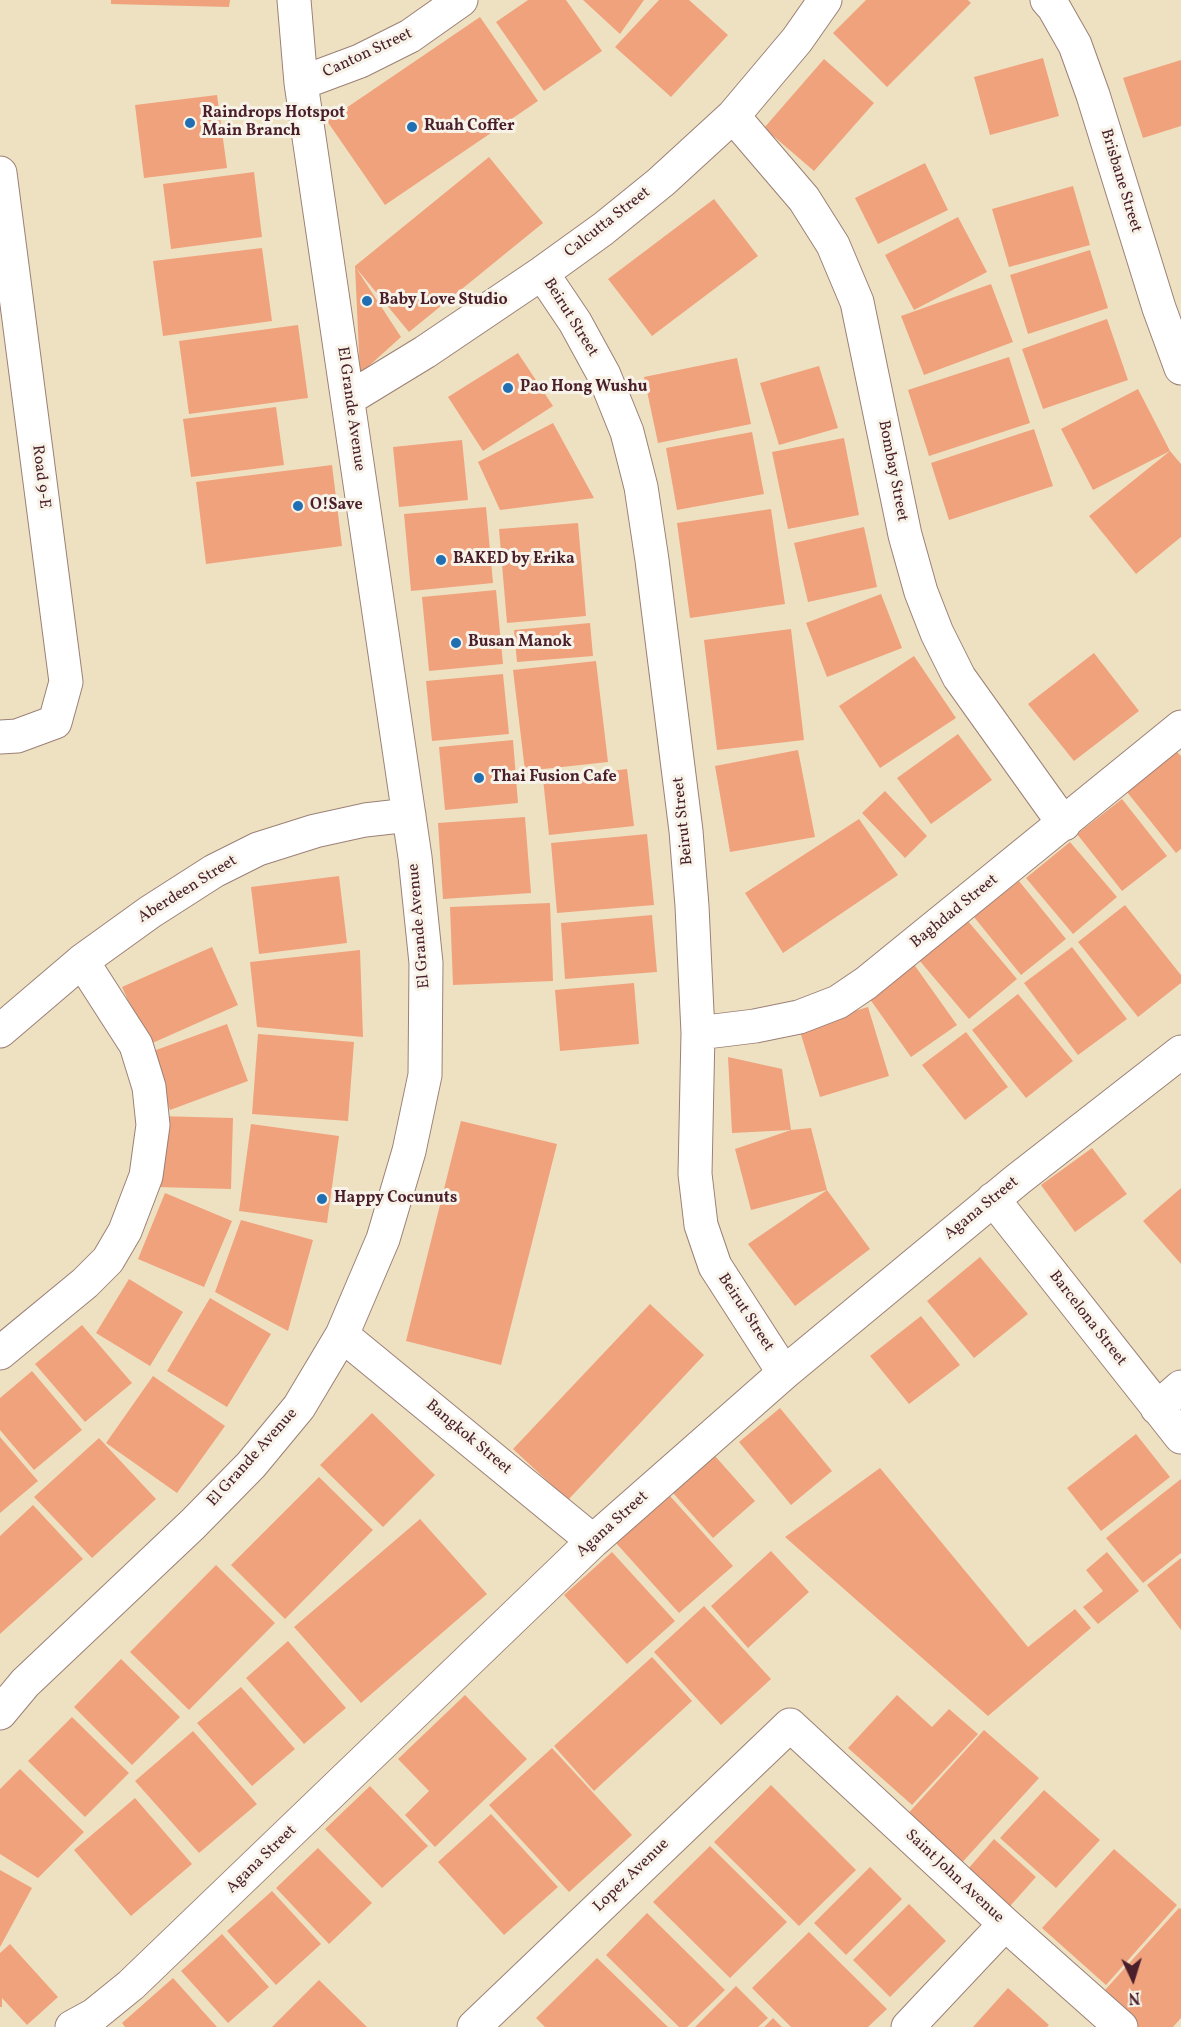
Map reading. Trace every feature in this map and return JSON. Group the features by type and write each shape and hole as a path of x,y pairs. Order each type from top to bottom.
{"street":[{"name":"El Grande Avenue","path":"0,1713 25,1683 193,1524 251,1465 299,1407 342,1335 383,1239 409,1151 425,1075 426,963 409,815 301,83 294,0"},
{"name":"Canton Street","path":"301,83 360,61 410,36 461,0"},
{"name":"Calcutta Street","path":"348,399 425,352 542,273 603,229 661,182 733,116 797,40 825,0"},
{"name":"Brisbane Street","path":"1056,3 1075,45 1093,95 1159,308 1181,368"},
{"name":"Bombay Street","path":"733,116 804,199 833,245 857,302 905,535 921,592 959,677 1064,824"},
{"name":"Road 9-E","path":"0,173 66,682 55,722 18,735 0,737"},
{"name":"Beirut Street","path":"542,273 575,322 604,375 627,432 641,487 686,831 696,960 698,1033 695,1174 701,1226 715,1266 784,1373"},
{"name":"Baghdad Street","path":"698,1033 755,1026 788,1019 838,1002 866,983 1181,727"},
{"name":"Aberdeen Street","path":"0,1032 82,960 214,871 258,849 315,831 355,822 409,815"},
{"path":"0,1353 85,1283 108,1260 125,1231 146,1176 153,1125 149,1087 136,1045 82,960"},
{"name":"Agana Street","path":"72,2027 94,2015 131,1985 593,1541 784,1373 993,1199 1181,1052"},
{"name":"Barcelona Street","path":"993,1199 1169,1397 1181,1437"},
{"name":"Bangkok Street","path":"342,1335 593,1541"},
{"name":"Saint John Avenue","path":"790,1725 1005,1924 1121,2027"},
{"name":"Lopez Avenue","path":"474,2027 790,1725"},
{"path":"908,2027 1005,1924"}],"building":[{"path":"111,0 230,0 229,7 111,4"},
{"path":"528,0 566,0 602,51 544,91 496,22"},
{"path":"583,0 644,0 620,34"},
{"path":"659,0 689,0 728,35 671,97 615,47"},
{"path":"866,0 968,0 971,3 887,87 833,33"},
{"path":"480,17 538,101 385,205 327,121"},
{"path":"1043,58 1059,116 990,135 974,77"},
{"path":"824,59 874,103 814,171 764,128"},
{"path":"1181,60 1181,126 1143,138 1123,78"},
{"path":"217,95 227,168 144,178 135,105"},
{"path":"489,157 543,223 409,332 356,268 401,337 360,374 355,266"},
{"path":"925,163 948,210 878,244 855,198"},
{"path":"254,172 262,237 171,249 163,184"},
{"path":"1073,186 1090,245 1009,267 992,209"},
{"path":"714,199 758,256 652,336 608,279"},
{"path":"958,217 987,272 914,310 885,255"},
{"path":"262,248 272,321 163,336 153,261"},
{"path":"1090,250 1108,308 1028,334 1010,275"},
{"path":"991,284 1013,342 924,375 901,316"},
{"path":"1107,319 1128,380 1043,409 1022,349"},
{"path":"298,325 308,398 189,414 179,341"},
{"path":"518,353 553,406 483,451 448,397"},
{"path":"1009,357 1030,423 929,456 908,390"},
{"path":"737,358 751,424 658,443 644,377"},
{"path":"819,366 838,428 779,445 760,383"},
{"path":"1138,389 1170,451 1093,490 1061,429"},
{"path":"276,407 284,465 191,477 183,419"},
{"path":"553,423 594,498 500,510 478,462"},
{"path":"1034,429 1053,486 949,520 931,463"},
{"path":"752,432 764,494 677,510 666,448"},
{"path":"844,438 859,515 788,529 772,452"},
{"path":"462,440 468,500 399,507 393,447"},
{"path":"1170,451 1181,464 1181,537 1136,574 1089,516"},
{"path":"332,465 342,546 206,564 196,482"},
{"path":"486,507 493,583 411,591 404,514"},
{"path":"771,509 785,604 690,618 677,523"},
{"path":"578,523 586,616 507,623 499,529"},
{"path":"864,527 877,587 808,602 794,543"},
{"path":"496,590 503,664 429,671 422,597"},
{"path":"881,594 902,648 827,677 806,623"},
{"path":"590,623 593,656 517,662 514,630"},
{"path":"791,629 804,740 717,750 704,640"},
{"path":"1094,653 1139,711 1074,761 1028,704"},
{"path":"914,656 956,718 880,768 839,706"},
{"path":"596,661 608,762 525,771 513,670"},
{"path":"503,674 509,734 432,741 426,681"},
{"path":"958,734 992,780 931,824 897,778"},
{"path":"513,740 518,803 445,810 439,747"},
{"path":"798,750 815,837 730,852 715,766"},
{"path":"1177,752 1181,756 1181,849 1176,853 1127,792"},
{"path":"627,769 634,826 549,835 543,779"},
{"path":"885,791 927,836 905,858 862,813"},
{"path":"1122,799 1167,856 1122,891 1077,834"},
{"path":"525,817 531,893 443,899 438,823"},
{"path":"859,819 898,875 783,953 745,893"},
{"path":"647,834 654,905 557,913 551,843"},
{"path":"1070,842 1117,897 1073,934 1026,878"},
{"path":"339,876 347,943 259,954 251,887"},
{"path":"1019,881 1066,939 1021,975 974,917"},
{"path":"550,903 553,981 453,985 450,907"},
{"path":"1125,905 1181,975 1181,983 1138,1017 1078,942"},
{"path":"652,915 657,972 565,979 561,923"},
{"path":"967,920 1017,979 969,1019 919,960"},
{"path":"212,947 238,1005 148,1045 122,987"},
{"path":"1072,947 1127,1019 1078,1055 1024,983"},
{"path":"360,950 363,1037 257,1027 250,962"},
{"path":"913,963 957,1025 911,1057 867,995"},
{"path":"634,983 639,1044 560,1051 555,990"},
{"path":"1018,994 1073,1061 1026,1098 972,1030"},
{"path":"868,1007 889,1076 820,1097 799,1028"},
{"path":"227,1024 248,1081 170,1110 148,1053"},
{"path":"966,1032 1008,1087 965,1120 922,1065"},
{"path":"258,1034 354,1042 348,1121 252,1114"},
{"path":"728,1057 782,1069 791,1130 732,1133"},
{"path":"156,1116 233,1118 231,1189 155,1187"},
{"path":"461,1121 557,1144 501,1365 406,1341"},
{"path":"251,1124 339,1136 327,1223 239,1211"},
{"path":"811,1128 827,1190 751,1210 735,1149 791,1130"},
{"path":"1092,1148 1127,1194 1075,1232 1041,1185"},
{"path":"1181,1188 1181,1264 1143,1221"},
{"path":"827,1190 870,1249 795,1306 748,1244"},
{"path":"165,1193 232,1221 204,1287 138,1259"},
{"path":"241,1220 313,1240 288,1331 215,1292"},
{"path":"980,1257 1028,1314 974,1358 927,1301"},
{"path":"129,1279 183,1312 150,1366 96,1333"},
{"path":"210,1298 271,1334 227,1407 167,1371"},
{"path":"650,1304 704,1355 568,1500 513,1449"},
{"path":"921,1316 960,1365 909,1404 870,1356"},
{"path":"82,1325 132,1383 85,1422 35,1364"},
{"path":"32,1371 82,1430 34,1470 0,1430 0,1398"},
{"path":"153,1376 225,1426 177,1493 106,1443"},
{"path":"780,1408 832,1471 791,1505 739,1442"},
{"path":"372,1413 435,1475 383,1527 320,1465"},
{"path":"1136,1434 1170,1477 1101,1531 1067,1488"},
{"path":"0,1437 38,1481 0,1513"},
{"path":"99,1438 156,1499 92,1558 34,1497"},
{"path":"715,1456 755,1501 713,1538 673,1493"},
{"path":"880,1468 1028,1647 1075,1609 1091,1628 988,1716 785,1537"},
{"path":"319,1477 373,1530 285,1619 231,1565"},
{"path":"1181,1479 1181,1553 1143,1583 1106,1538"},
{"path":"670,1496 733,1566 679,1613 616,1543"},
{"path":"33,1505 83,1559 0,1634 0,1536"},
{"path":"420,1519 487,1594 361,1703 294,1627"},
{"path":"771,1551 809,1592 748,1648 711,1606"},
{"path":"612,1552 675,1621 627,1664 564,1595"},
{"path":"1107,1552 1139,1591 1098,1624 1083,1607 1103,1591 1086,1570"},
{"path":"1181,1558 1181,1630 1147,1585"},
{"path":"216,1565 275,1623 189,1710 130,1652"},
{"path":"704,1606 771,1679 721,1725 654,1652"},
{"path":"288,1641 346,1708 304,1744 246,1678"},
{"path":"652,1657 692,1701 594,1791 554,1746"},
{"path":"121,1659 180,1717 132,1765 74,1707"},
{"path":"241,1687 295,1749 252,1786 197,1723"},
{"path":"465,1695 527,1759 435,1847 405,1815 429,1791 398,1759"},
{"path":"897,1695 932,1727 949,1709 978,1734 912,1805 848,1748"},
{"path":"72,1717 129,1773 85,1817 28,1761"},
{"path":"984,1730 1039,1778 958,1867 903,1819"},
{"path":"193,1731 257,1804 199,1853 135,1781"},
{"path":"552,1748 632,1835 569,1892 489,1805"},
{"path":"20,1769 84,1832 38,1878 0,1854 0,1789"},
{"path":"771,1785 856,1870 799,1926 714,1842"},
{"path":"370,1786 428,1846 382,1888 325,1829"},
{"path":"1044,1790 1100,1840 1056,1888 1000,1838"},
{"path":"135,1798 192,1864 131,1916 74,1850"},
{"path":"491,1814 558,1887 504,1935 438,1862"},
{"path":"994,1839 1036,1877 1003,1914 961,1877"},
{"path":"710,1846 787,1922 730,1978 653,1902"},
{"path":"318,1848 372,1903 329,1944 276,1888"},
{"path":"1114,1849 1177,1905 1106,1985 1042,1928"},
{"path":"870,1867 902,1899 846,1955 814,1923"},
{"path":"0,1870 32,1888 0,1947"},
{"path":"272,1891 321,1944 276,1985 227,1931"},
{"path":"909,1904 946,1941 890,1997 853,1960"},
{"path":"1179,1908 1181,1909 1181,2018 1173,2027 1126,2027 1096,2000"},
{"path":"647,1913 725,1990 687,2027 679,2027 606,1955"},
{"path":"809,1932 887,2009 868,2027 791,2027 752,1988"},
{"path":"222,1934 269,1987 228,2023 181,1971"},
{"path":"10,1944 58,1997 27,2025 2,1998 2,2007 0,2007 0,1953"},
{"path":"597,1958 668,2027 545,2027 536,2018"},
{"path":"173,1978 217,2027 125,2027 122,2023"},
{"path":"319,1980 367,2027 272,2027"},
{"path":"736,1986 768,2018 758,2027 695,2027"},
{"path":"1008,1988 1049,2025 1047,2027 973,2027"},
{"path":"773,2018 782,2027 764,2027"}],"place":[{"name":"Raindrops Hotspot Main Branch","path":"190,123"},
{"name":"Ruah Coffer","path":"412,127"},
{"name":"Baby Love Studio","path":"367,301"},
{"name":"Pao Hong Wushu","path":"508,388"},
{"name":"O!Save","path":"298,506"},
{"name":"BAKED by Erika","path":"441,560"},
{"name":"Busan Manok","path":"456,643"},
{"name":"Thai Fusion Cafe","path":"479,778"},
{"name":"Happy Cocunuts","path":"322,1199"}]}
